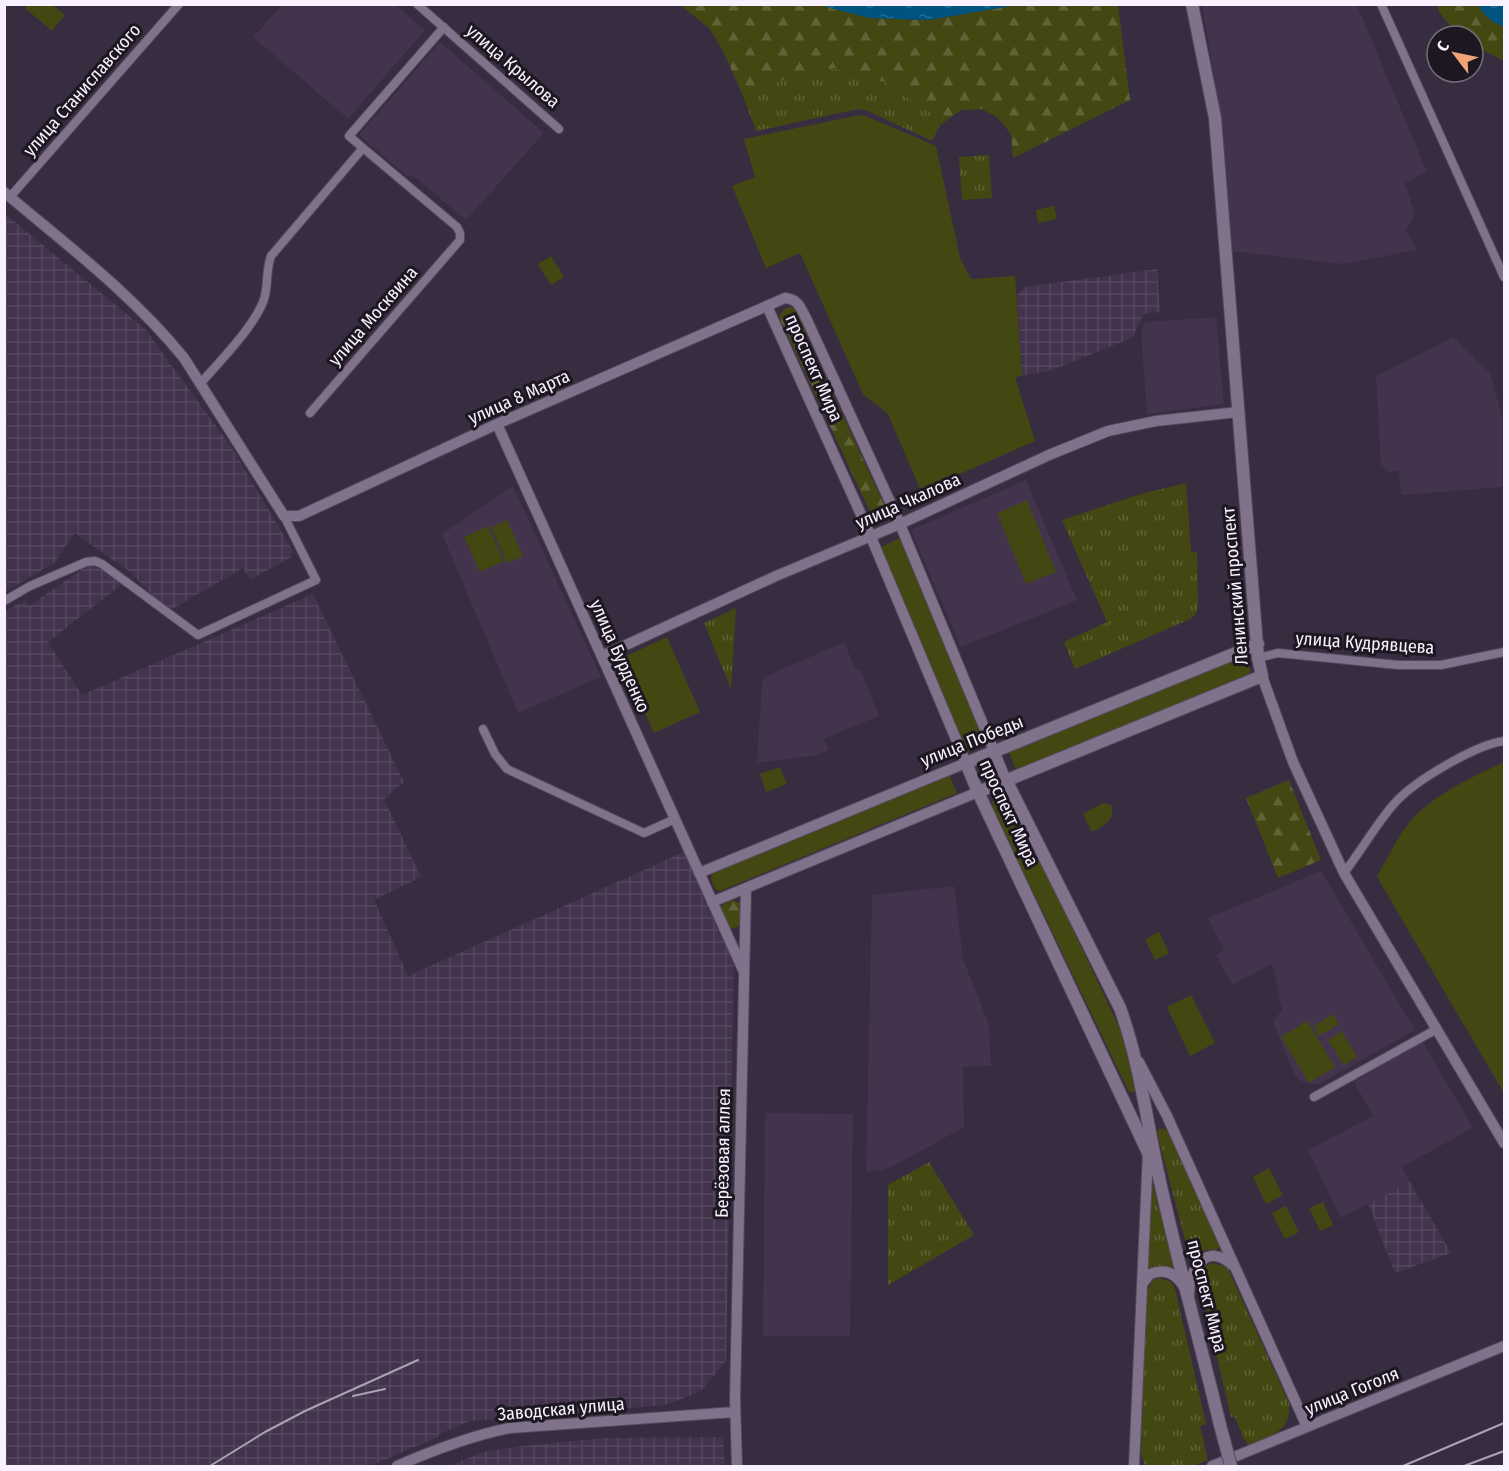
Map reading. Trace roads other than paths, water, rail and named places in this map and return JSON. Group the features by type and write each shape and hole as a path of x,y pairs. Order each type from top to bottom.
{"main road":[{"name":"Ленинский проспект","path":"1192,4 1215,118 1258,658 1262,676"},
{"name":"улица Победы","path":"966,763 1258,644"},
{"path":"978,792 1262,676"},
{"name":"проспект Мира","path":"966,763 1159,1176"},
{"name":"проспект Мира","path":"1006,780 1120,1008 1136,1057 1159,1176 1231,1467"}],"street":[{"name":"улица Станиславского","path":"7,195 179,4"},
{"name":"улица Крылова","path":"417,4 559,129"},
{"path":"1381,4 1504,277"},
{"path":"200,384 258,315 265,299 266,268 271,256 363,147 349,136 444,27"},
{"name":"улица Москвина","path":"310,413 460,240 457,227 363,147"},
{"path":"4,601 30,586 86,562 95,561 198,636 316,580 284,516 184,358 127,296 7,195"},
{"name":"проспект Мира","path":"966,763 871,536 767,306 785,297 792,298 798,303 900,524 1006,780"},
{"name":"улица 8 Марта","path":"284,516 299,516 497,424 767,306"},
{"name":"улица Чкалова","path":"602,657 776,576 900,524 1108,430 1156,421 1238,412"},
{"name":"улица Бурденко","path":"497,424 712,902"},
{"name":"улица Кудрявцева","path":"1258,658 1278,653 1398,665 1430,665 1465,661 1504,652"},
{"name":"Ленинский проспект","path":"1262,676 1293,762 1344,873 1504,1143"},
{"path":"483,729 495,754 507,769 577,802 644,833 675,819"},
{"path":"1344,873 1393,804 1410,789 1473,751 1493,742 1504,741"},
{"name":"улица Победы","path":"699,873 966,763"},
{"path":"712,902 978,792"},
{"path":"744,972 746,888"},
{"name":"Берёзовая аллея","path":"712,902 744,972 735,1412"},
{"path":"1314,1097 1437,1029"},
{"path":"1136,1057 1167,1116 1307,1427"},
{"path":"1134,1467 1148,1152"},
{"path":"1189,1299 1192,1274 1202,1260 1214,1256 1223,1258 1237,1273"},
{"path":"1143,1284 1154,1272 1169,1272 1181,1281 1189,1299"},
{"name":"улица Гоголя","path":"1212,1467 1504,1346"},
{"path":"735,1412 737,1467"},
{"name":"Заводская улица","path":"397,1467 453,1443 510,1428 735,1412"}],"water":[{"path":"819,5 1017,5 928,20 870,18"},
{"path":"1479,5 1504,5 1504,27 1489,19"}],"railway":[{"path":"210,1466 265,1432 305,1411 418,1360"},
{"path":"353,1396 385,1389"},
{"path":"1403,1466 1504,1423"},
{"path":"1464,1466 1504,1451"}]}
